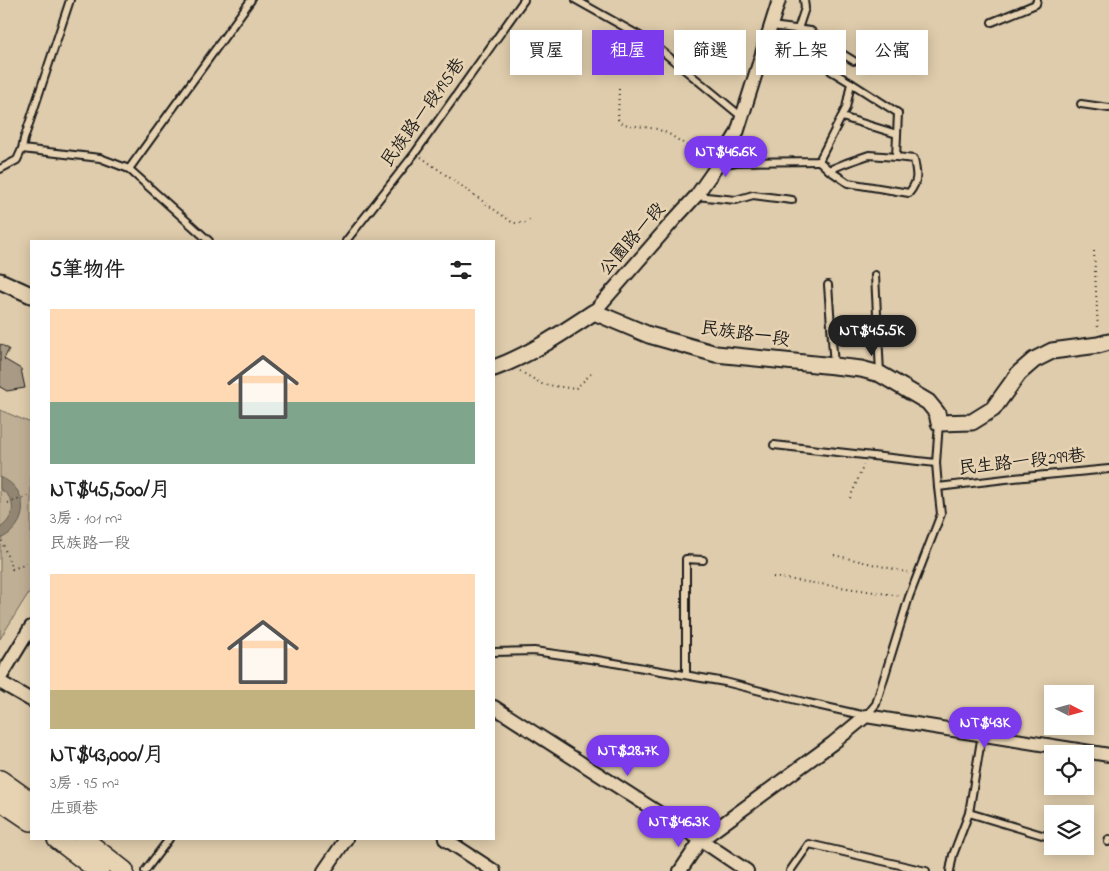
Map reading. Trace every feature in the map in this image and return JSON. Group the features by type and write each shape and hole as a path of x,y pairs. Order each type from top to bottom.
{"main road":[{"path":"0,780 30,801"},
{"path":"0,800 30,820"},
{"path":"58,840 99,871"},
{"path":"84,840 124,871"}],"street":[{"name":"公園路一段","path":"594,312 696,196 737,133 779,0"},
{"path":"0,281 30,295"},
{"path":"500,365 554,338 594,312"},
{"name":"民族路一段","path":"594,312 649,335 716,354 861,369 880,374 928,402 936,413 939,424"},
{"path":"939,424 972,422 993,409 1018,373 1034,360 1052,351 1104,343"},
{"path":"30,629 0,680 30,699"},
{"path":"495,708 747,871"},
{"path":"680,871 701,840 833,743 866,716 1109,755"},
{"path":"324,871 345,840"},
{"path":"447,840 494,871"}],"lane":[{"path":"0,169 17,160 22,149 70,0"},
{"path":"129,169 251,0"},
{"name":"民族路一段195巷","path":"347,240 415,153 524,0"},
{"path":"576,0 651,42 742,118"},
{"path":"798,29 805,8 804,0"},
{"path":"992,22 1036,4 1037,0"},
{"path":"771,26 811,30"},
{"path":"846,56 854,61"},
{"path":"838,75 898,113 896,157"},
{"path":"819,161 846,108 851,83"},
{"path":"1081,104 1109,108"},
{"path":"842,116 897,134"},
{"path":"22,149 100,158 129,169 208,240"},
{"path":"717,166 737,162 819,161 829,170 848,183 909,193 915,185 917,174 914,160 869,155 829,170"},
{"path":"696,196 736,200 753,195 792,200"},
{"path":"874,274 880,374"},
{"path":"828,285 834,366"},
{"path":"495,652 534,651 686,675 725,682 866,716 876,704 909,597 941,514 936,463 939,424"},
{"path":"774,445 936,463"},
{"name":"民生路一段299巷","path":"938,487 1109,469"},
{"path":"686,675 686,559 704,560"},
{"path":"950,871 953,854 969,813 982,734"},
{"path":"969,813 1044,836"},
{"path":"145,871 168,840"},
{"path":"790,871 809,844 926,871"}],"path":[{"path":"619,89 618,119 622,124 656,128 669,134 717,166"},
{"path":"415,153 513,223 525,223 533,218"},
{"path":"1094,251 1104,343"},
{"path":"500,365 542,384 575,389 591,374"},
{"path":"850,498 868,456"},
{"path":"8,503 30,496"},
{"path":"0,536 12,569 30,562"},
{"path":"834,555 917,574"},
{"path":"773,577 909,597"}],"shaded area":[{"path":"0,410 30,423 30,591 0,639"},
{"path":"0,477 17,490 21,498 22,508 17,526 0,539 0,528 12,513 12,503 6,493 0,489"}],"building":[{"path":"0,344 9,349 4,359 21,369 25,388 7,391 0,387"}]}
